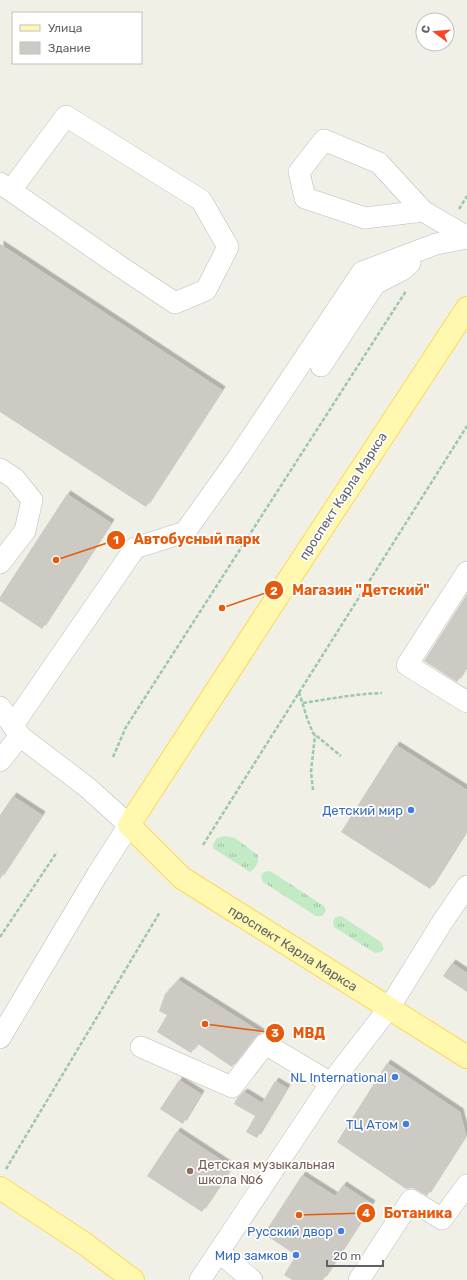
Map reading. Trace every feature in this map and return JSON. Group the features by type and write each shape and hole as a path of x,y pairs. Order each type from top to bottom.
{"main road":[{"name":"проспект Карла Маркса","path":"467,308 323,526 129,825 182,878 467,1057"},
{"path":"2,1180 133,1280"}],"street":[{"path":"66,116 201,200 228,247 206,290 175,303 6,187 66,116"},
{"path":"423,212 365,218 305,198 299,172 324,140 379,163 423,212 467,238"},
{"path":"0,761 16,731 135,548 185,532 237,459 362,272 436,244 467,238"},
{"path":"321,366 375,284 402,270 436,244"},
{"path":"0,469 15,479 32,500 25,532 0,563"},
{"path":"466,700 407,665 467,572"},
{"path":"0,707 16,731 88,788 129,825"},
{"name":"проспект Карла Маркса","path":"0,1038 97,875 129,825"},
{"path":"200,1280 331,1084 389,1008 467,886"},
{"path":"141,1047 232,1087 265,1044 331,1084"},
{"path":"359,1280 411,1200 442,1219 467,1185"},
{"path":"219,1252 252,1280"}],"path":[{"path":"448,226 467,196"},
{"path":"113,757 126,728 406,291"},
{"path":"203,845 467,426"},
{"path":"299,692 307,718 315,735 341,756"},
{"path":"303,703 327,698 382,693"},
{"path":"313,790 311,772 315,735"},
{"path":"0,937 58,852"},
{"path":"2,1180 160,912"}],"green space":[{"path":"224,836 235,838 258,855 257,864 250,872 214,849 213,844 217,838"},
{"path":"270,871 324,906 326,911 322,916 316,916 263,882 261,876 264,872"},
{"path":"341,916 381,942 384,949 381,952 375,953 334,927 333,921 336,917"}],"building":[{"path":"0,244 222,390 146,507 0,412"},
{"path":"67,494 111,523 42,629 0,601 0,597"},
{"path":"467,594 467,666 457,682 424,661"},
{"name":"Детский мир","path":"396,745 467,790 467,830 430,889 341,832"},
{"path":"13,796 42,815 0,879 0,815"},
{"path":"452,963 467,973 467,992 443,976"},
{"path":"178,980 262,1033 255,1037 232,1067 198,1044 191,1053 157,1032 167,1015 159,1011 165,994"},
{"name":"ТЦ Атом","path":"387,1063 460,1112 466,1135 427,1196 412,1188 406,1189 337,1142"},
{"path":"179,1080 201,1094 183,1124 160,1109"},
{"path":"275,1081 287,1088 257,1138 246,1132 255,1116 234,1104 237,1098 244,1092 262,1103"},
{"name":"Детская музыкальная школа №6","path":"177,1131 232,1167 202,1212 147,1176"},
{"path":"302,1175 335,1196 343,1185 372,1204 323,1280 292,1280 284,1275 296,1255 264,1234"}],"place":[{"name":"Автобусный парк","path":"56,560"},
{"name":"Магазин \"Детский\"","path":"222,608"},
{"name":"Детский мир","path":"411,810"},
{"name":"МВД","path":"205,1024"},
{"name":"NL International","path":"395,1077"},
{"name":"ТЦ Атом","path":"406,1124"},
{"name":"Детская музыкальная школа №6","path":"190,1171"},
{"name":"Ботаника","path":"299,1215"},
{"name":"Русский двор","path":"341,1231"},
{"name":"Мир замков","path":"296,1255"}]}
